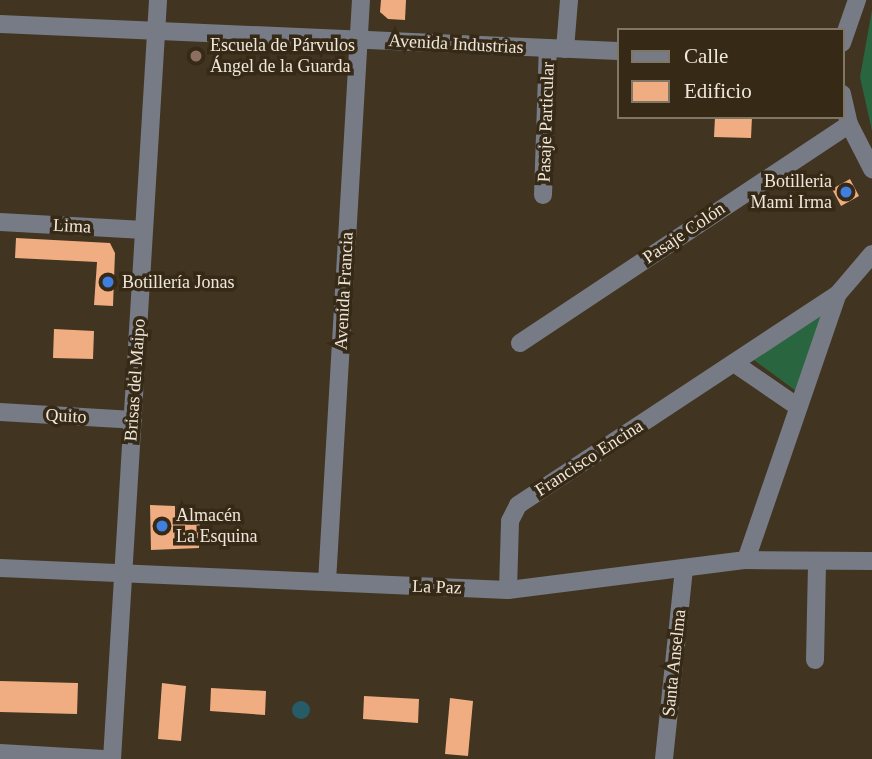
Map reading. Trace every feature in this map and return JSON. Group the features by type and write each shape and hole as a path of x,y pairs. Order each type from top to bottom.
{"street":[{"name":"Brisas del Maipo","path":"112,759 158,0"},
{"name":"Avenida Francia","path":"327,582 361,0"},
{"name":"Pasaje Particular","path":"543,195 557,49 569,0"},
{"path":"844,37 857,0"},
{"name":"Avenida Industrias","path":"0,24 616,51"},
{"path":"844,103 849,124 872,169"},
{"name":"Pasaje Colón","path":"520,343 849,124"},
{"name":"Lima","path":"0,222 144,230"},
{"name":"Francisco Encina","path":"508,590 510,522 518,505 837,295 872,254"},
{"name":"Francisco Encina","path":"746,560 837,295"},
{"path":"734,363 797,407"},
{"name":"Quito","path":"0,412 132,420"},
{"name":"La Paz","path":"0,568 508,590 746,560 872,561"},
{"path":"815,660 817,561"},
{"name":"Santa Anselma","path":"664,759 684,568"},
{"path":"0,753 104,759"}],"green space":[{"path":"872,10 872,131 860,77"},
{"path":"824,309 796,391 751,358"}],"water":[{"path":"301,701 307,704 310,710 307,716 301,719 295,716 292,710 295,704"}],"building":[{"path":"381,0 406,0 405,20 388,19 380,12"},
{"path":"715,119 752,119 751,138 714,137"},
{"name":"Botilleria Mami Irma","path":"850,179 859,196 841,206 832,189"},
{"path":"16,238 110,243 115,253 113,306 94,305 97,262 15,258"},
{"path":"54,329 94,331 93,359 53,358"},
{"path":"150,505 175,506 175,516 200,517 199,548 151,550"},
{"path":"0,681 78,683 77,714 0,712"},
{"path":"162,683 186,686 181,741 158,739"},
{"path":"211,688 266,691 265,715 210,711"},
{"path":"364,696 419,699 418,723 363,719"},
{"path":"450,698 473,701 468,756 445,754"}],"place":[{"name":"Escuela de Párvulos Ángel de la Guarda","path":"196,56"},
{"name":"Botilleria Mami Irma","path":"846,192"},
{"name":"Botillería Jonas","path":"108,282"},
{"name":"Almacén La Esquina","path":"162,526"}]}
